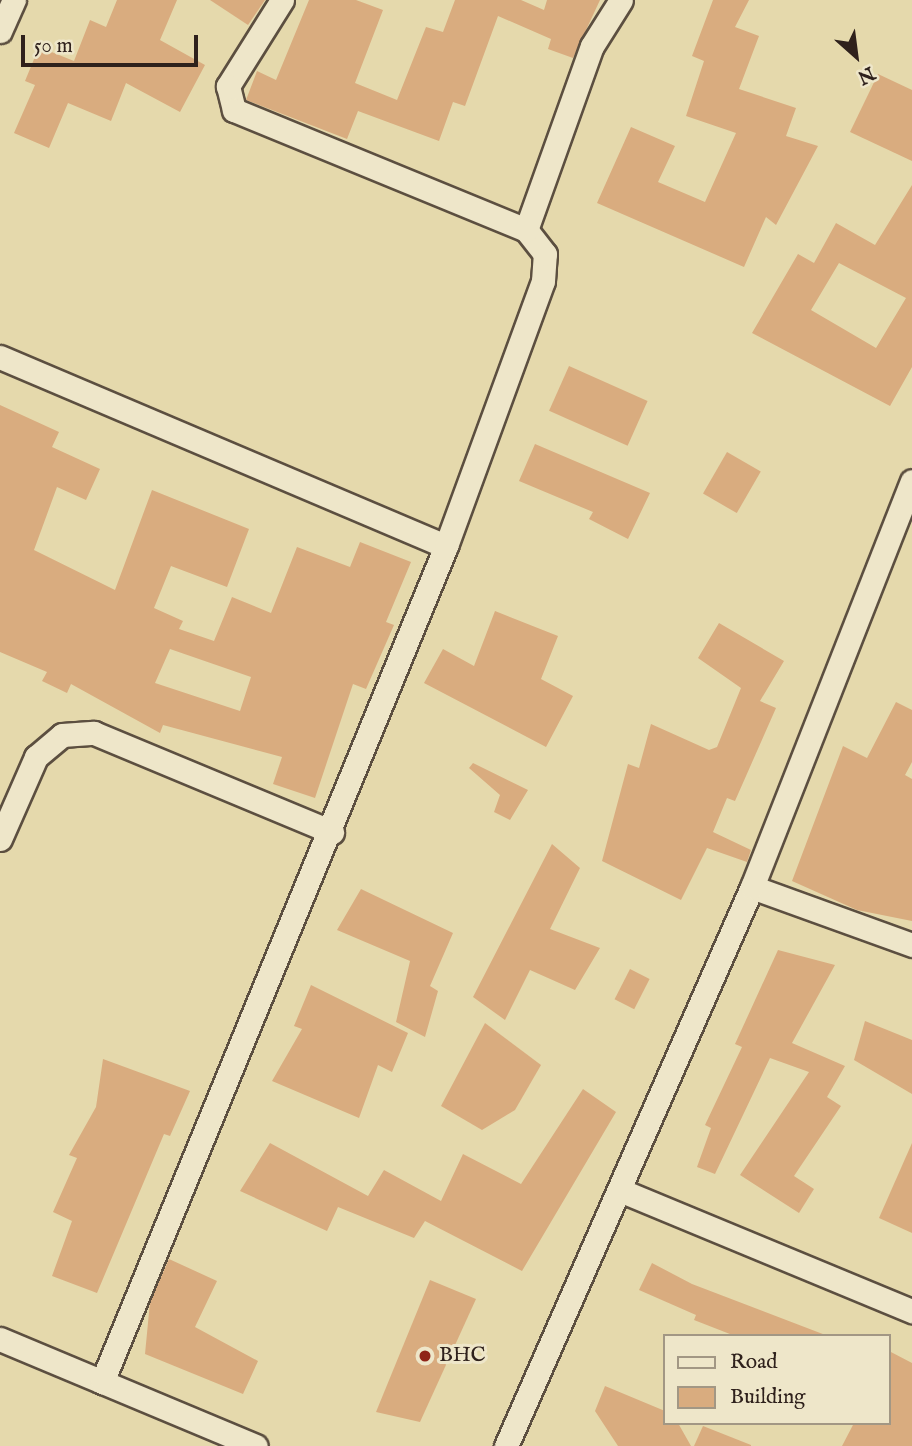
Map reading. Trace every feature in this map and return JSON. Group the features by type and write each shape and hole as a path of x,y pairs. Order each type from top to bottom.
{"street":[{"path":"0,31 14,0"},
{"path":"102,1382 332,832 446,546 543,281 545,254 526,230 234,110 228,86 282,0"},
{"path":"526,230 592,46 621,0"},
{"path":"0,357 446,546"},
{"path":"506,1446 622,1191 752,887 912,481"},
{"path":"0,839 36,757 62,736 94,733 332,832"},
{"path":"752,887 912,945"},
{"path":"622,1191 912,1311"},
{"path":"0,1339 256,1446"}],"building":[{"path":"117,0 177,0 160,40 205,65 180,112 126,83 111,121 68,103 49,148 14,133 35,85 25,81 39,47 74,61 90,20 106,27"},
{"path":"210,0 265,0 248,25"},
{"path":"309,0 356,0 383,10 355,83 397,100 426,27 443,32 455,0 521,0 544,10 547,0 600,0 573,58 548,49 551,39 498,16 465,106 453,102 439,141 358,111 347,139 246,100 257,71 276,80"},
{"path":"713,0 749,0 735,27 759,36 739,89 796,108 786,136 818,146 776,225 766,217 744,267 597,203 631,127 675,146 658,182 705,202 736,133 686,116 704,61 692,56"},
{"path":"878,74 912,90 912,161 850,132"},
{"path":"912,185 912,367 890,406 752,333 798,254 814,263 836,223 875,245","holes":["839,263 906,298 876,348 811,310"]},
{"path":"569,366 648,401 628,446 549,411"},
{"path":"0,405 59,432 52,447 100,469 86,500 57,487 34,550 115,590 152,490 249,529 227,587 171,566 154,608 183,621 179,629 214,641 232,597 271,613 297,547 350,567 360,542 411,562 386,622 394,625 366,689 353,684 315,798 273,784 282,757 163,725 160,733 71,684 67,693 42,681 47,672 0,652","holes":["170,649 251,677 240,711 155,683"]},
{"path":"535,444 650,493 628,539 589,519 593,512 519,481"},
{"path":"727,452 761,472 737,513 703,494"},
{"path":"495,611 558,636 541,679 573,696 546,747 424,683 443,649 474,666"},
{"path":"719,623 784,661 760,701 776,708 735,801 727,798 713,832 751,850 747,862 707,848 681,900 602,861 628,764 639,768 651,724 709,750 717,747 741,688 698,658"},
{"path":"896,702 912,710 912,762 905,775 912,779 912,921 857,910 792,881 843,746 867,758"},
{"path":"473,763 528,790 510,820 494,812 500,795 469,768"},
{"path":"552,844 580,868 550,929 600,948 575,990 530,970 505,1020 473,997"},
{"path":"361,889 453,933 430,986 438,991 425,1037 396,1022 410,961 337,930"},
{"path":"778,950 835,965 792,1043 845,1066 827,1097 841,1106 794,1176 814,1189 799,1213 740,1175 809,1072 770,1058 715,1174 697,1167 711,1128 705,1125 742,1047 735,1044"},
{"path":"630,969 650,979 634,1009 615,999"},
{"path":"311,985 408,1033 392,1072 378,1065 359,1118 272,1081 302,1029 294,1026"},
{"path":"865,1021 912,1040 912,1094 854,1060"},
{"path":"485,1023 541,1065 515,1110 482,1130 441,1106"},
{"path":"103,1059 190,1091 170,1136 164,1134 97,1293 52,1276 72,1221 53,1212 77,1158 69,1155 96,1107"},
{"path":"583,1089 616,1112 522,1271 425,1221 414,1238 338,1207 327,1231 240,1191 270,1143 368,1196 384,1170 441,1201 463,1154 521,1184"},
{"path":"912,1143 912,1233 879,1218"},
{"path":"169,1259 217,1281 195,1327 258,1361 243,1394 145,1354 150,1302"},
{"path":"652,1263 692,1284 823,1334 730,1334 694,1320 696,1315 639,1290"},
{"name":"BHC","path":"430,1280 476,1299 420,1422 376,1412"},
{"path":"891,1352 912,1363 912,1446 842,1446 853,1425 891,1425"},
{"path":"605,1386 664,1411 664,1425 679,1425 691,1446 618,1446 595,1411"},
{"path":"703,1426 751,1445 751,1446 694,1446"}],"place":[{"name":"BHC","path":"425,1356"}]}
